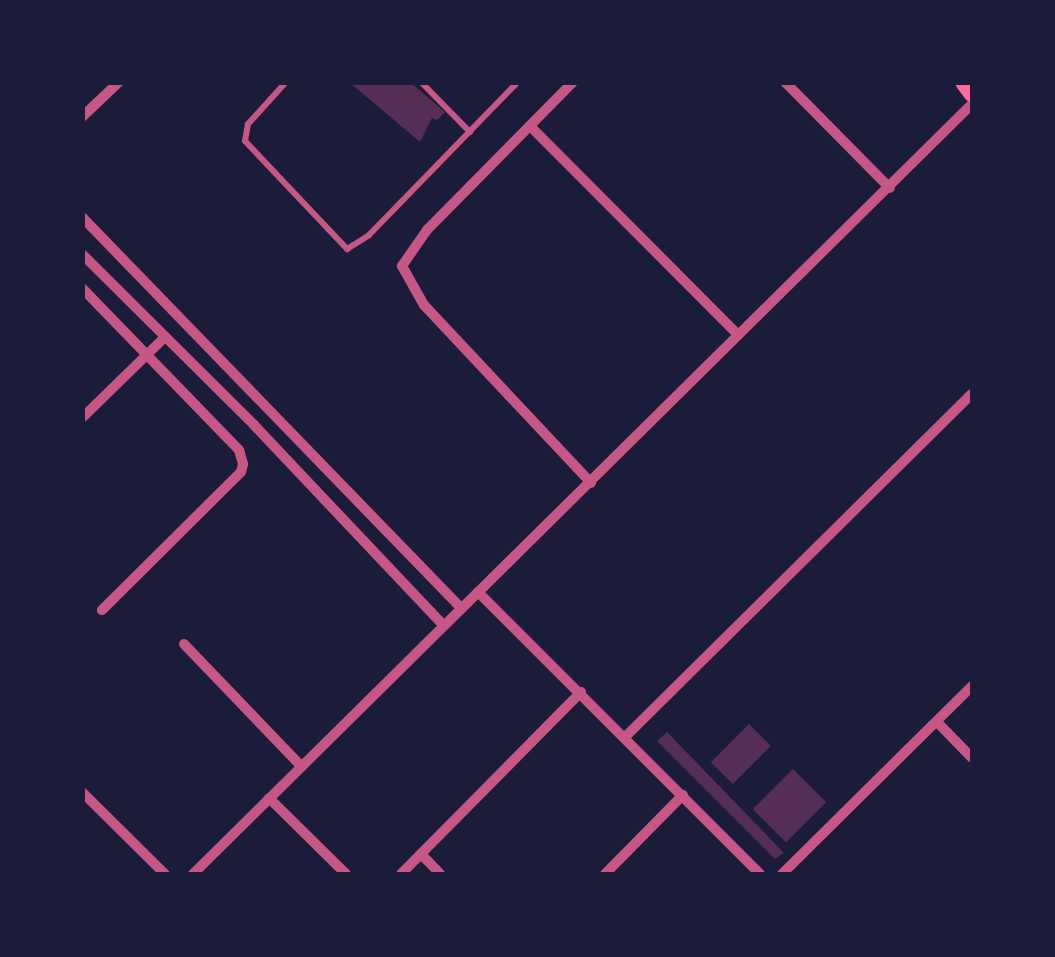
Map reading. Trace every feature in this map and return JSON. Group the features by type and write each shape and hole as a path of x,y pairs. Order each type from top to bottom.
{"main road":[{"path":"964,82 972,93"}],"street":[{"path":"82,118 119,82"},
{"path":"573,82 426,230 402,266 412,290 591,483"},
{"path":"785,82 890,188"},
{"path":"193,874 972,104"},
{"path":"530,126 738,335"},
{"path":"82,217 461,608"},
{"path":"82,254 443,625"},
{"path":"82,288 239,450 242,464 241,472 102,610"},
{"path":"82,418 165,337"},
{"path":"626,736 972,394"},
{"path":"478,592 760,874"},
{"path":"184,644 301,766"},
{"path":"782,874 972,686"},
{"path":"401,874 581,692"},
{"path":"937,722 972,758"},
{"path":"82,792 165,874"},
{"path":"606,874 683,796"},
{"path":"269,798 346,874"},
{"path":"421,854 440,874"}],"lane":[{"path":"286,82 248,124 246,141 347,249 369,235 518,82"},
{"path":"421,82 470,132"}],"building":[{"path":"349,82 410,82 445,112 437,120 432,118 420,142"},
{"path":"749,724 771,746 733,784 711,762"},
{"path":"667,732 784,853 775,859 657,741"},
{"path":"793,769 826,802 786,843 753,809"}]}
